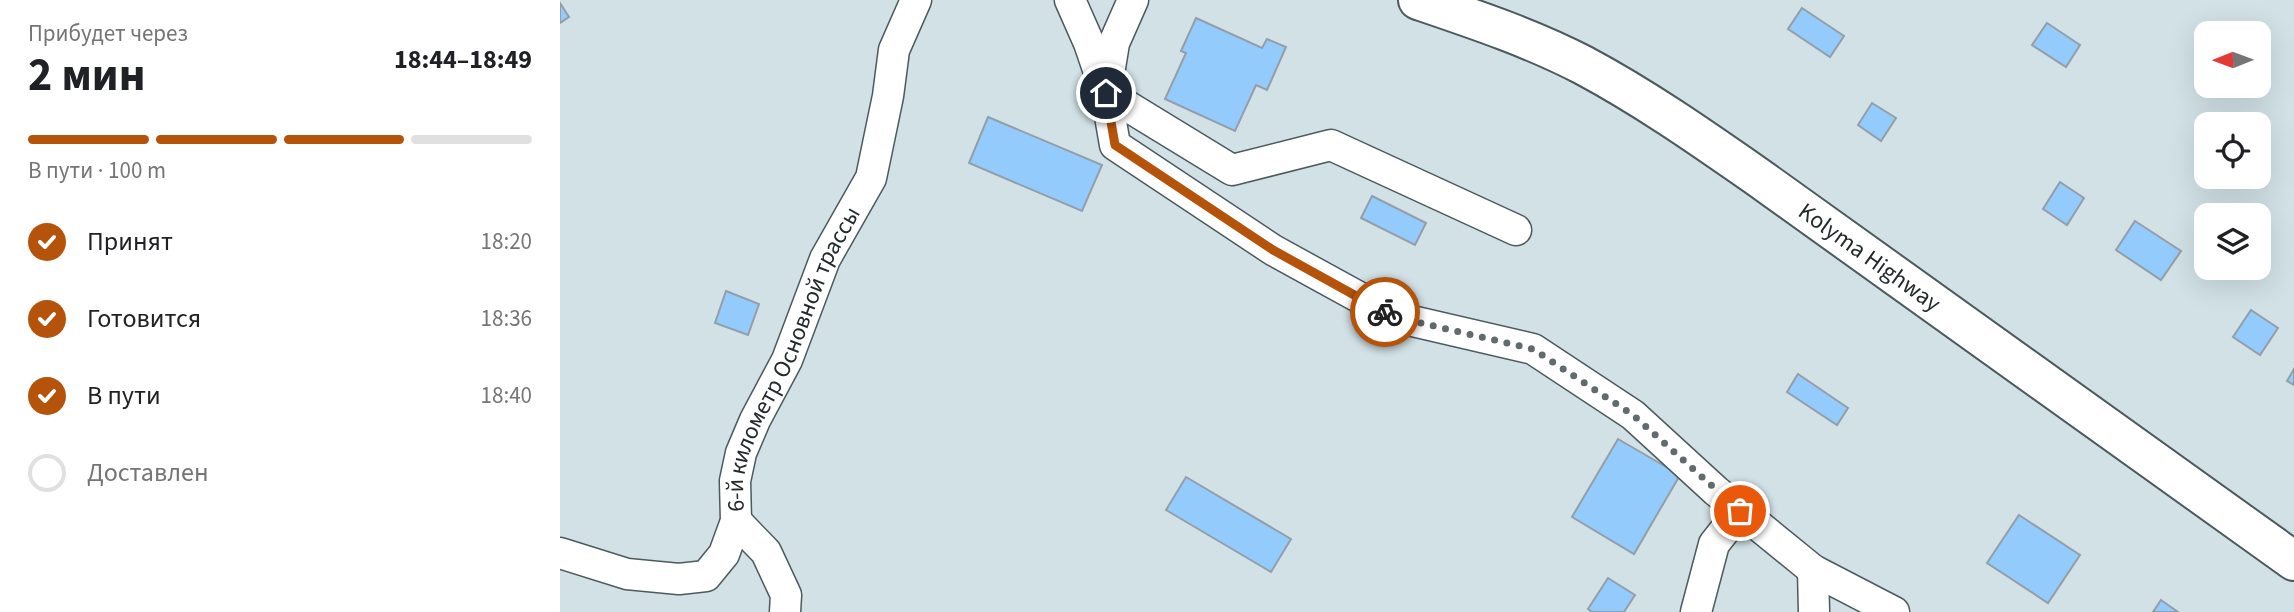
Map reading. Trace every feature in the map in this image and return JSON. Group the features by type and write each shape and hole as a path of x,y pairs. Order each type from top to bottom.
{"highway":[{"name":"Kolyma Highway","path":"1418,0 1490,26 1581,65 1676,121 2294,561"}],"street":[{"name":"6-й километр Основной трассы","path":"560,553 627,574 679,579 706,576 724,554 736,521 735,481 741,453 787,360 825,259 871,178 888,96 894,50 916,0"},
{"path":"1070,0 1089,43 1106,93 1115,145 1273,250 1395,317 1533,349 1633,415 1740,511 1813,570 1894,612"},
{"path":"1106,93 1114,43 1133,0"},
{"path":"1106,93 1232,170 1331,145 1516,230"},
{"path":"1696,612 1714,544 1740,511"},
{"path":"736,521 766,552 786,595 785,612"},
{"path":"1813,570 1814,612"}],"building":[{"path":"560,3 569,17 560,23"},
{"path":"1802,8 1844,36 1830,57 1788,29"},
{"path":"1196,18 1262,48 1267,39 1286,47 1267,90 1256,85 1235,131 1165,99 1186,53 1181,51"},
{"path":"2047,23 2080,45 2066,67 2032,45"},
{"path":"1872,103 1896,118 1881,141 1858,125"},
{"path":"988,117 1102,165 1082,211 969,163"},
{"path":"2060,182 2084,198 2067,225 2043,209"},
{"path":"1372,196 1426,223 1415,245 1361,218"},
{"path":"2135,221 2181,251 2161,280 2116,250"},
{"path":"726,291 759,304 748,335 715,323"},
{"path":"2251,310 2278,328 2260,355 2233,337"},
{"path":"2294,369 2294,385 2287,381"},
{"path":"1798,374 1848,408 1837,425 1787,392"},
{"path":"1618,439 1680,475 1634,554 1572,517"},
{"path":"1186,477 1291,539 1271,572 1166,510"},
{"path":"2019,515 2080,555 2048,603 1987,563"},
{"path":"1608,578 1635,595 1624,612 1592,612 1588,609"},
{"path":"2161,600 2178,612 2153,612"}],"way so far":[{"path":"1385,312 1395,317 1533,349 1633,415 1740,511"}],"route":[{"path":"1106,93 1115,145 1273,250 1385,312"}]}
